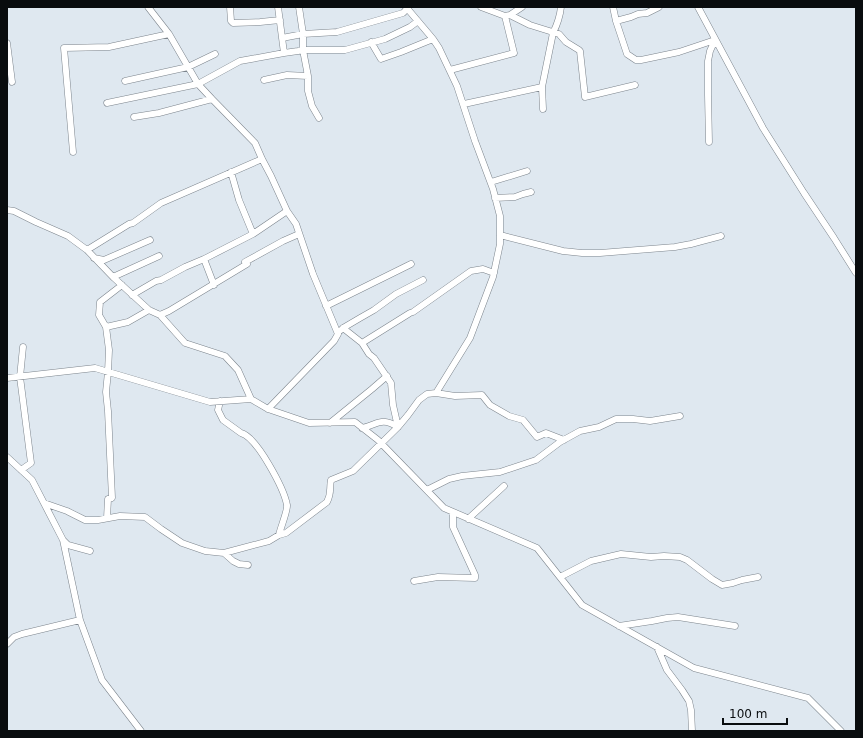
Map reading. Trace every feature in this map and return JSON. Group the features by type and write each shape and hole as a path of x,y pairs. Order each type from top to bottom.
{"street":[{"path":"148,7 169,34 198,84 256,143 287,211 296,224 313,274 338,334"},
{"path":"230,7 231,21 233,23 280,20"},
{"path":"278,7 284,53"},
{"path":"299,7 303,34 303,50 308,76 308,91 312,106 319,118"},
{"path":"482,7 561,35 566,42 580,51 585,97 635,85"},
{"path":"507,15 522,7"},
{"path":"543,109 542,87 553,33 561,7"},
{"path":"613,7 627,54 636,60 679,52 716,40"},
{"path":"616,21 646,13 659,7"},
{"path":"698,7 763,128 856,273"},
{"path":"282,38 303,34 337,32 402,13 406,8 439,48 457,86 475,141 491,182 500,216 500,244 494,273 470,338 436,393"},
{"path":"450,70 514,53 507,15"},
{"path":"107,102 198,84 240,61 303,50 345,50 385,39 410,27 418,21"},
{"path":"73,152 64,48 109,46 169,34"},
{"path":"371,42 381,59 433,39"},
{"path":"709,142 708,61 710,51 716,40"},
{"path":"7,43 12,82"},
{"path":"125,81 188,67 216,54"},
{"path":"264,80 287,75 308,76"},
{"path":"464,104 542,87"},
{"path":"134,117 160,113 212,99"},
{"path":"87,250 133,223 161,203 262,159"},
{"path":"491,182 527,170"},
{"path":"231,172 239,200 253,234"},
{"path":"495,198 515,197 532,192"},
{"path":"7,210 14,211 68,236 87,250 148,310 160,315 185,343 225,356 238,370 251,399 268,409 309,423 355,422 381,443 444,508 537,548 582,605 694,668 808,698 841,731"},
{"path":"132,295 156,281 161,280 253,234 287,211"},
{"path":"160,315 214,285 246,263 283,241 300,234"},
{"path":"500,235 563,251 582,253 675,247 721,236"},
{"path":"94,258 104,260 150,240"},
{"path":"113,277 158,256"},
{"path":"204,259 214,285"},
{"path":"326,306 411,264"},
{"path":"362,343 413,312 471,271 483,269 494,273"},
{"path":"268,409 334,341 343,328 374,310 396,294 423,280"},
{"path":"107,518 108,499 112,498 106,392 108,350 106,327 99,315 100,302 122,284"},
{"path":"106,327 128,322 148,310"},
{"path":"343,328 362,343 391,383 393,405 398,427"},
{"path":"22,470 31,463 20,377 23,348"},
{"path":"8,377 20,377 95,368 210,402 251,399"},
{"path":"330,423 387,376"},
{"path":"44,503 67,511 85,520 98,520 120,516 145,517 182,543 205,551 224,553 269,541 278,535 286,533 327,502 330,495 331,480 353,471 398,427 419,400 427,394 436,393 455,396 482,394 490,404 496,408 509,416 523,420 537,437 546,433 564,440"},
{"path":"220,402 218,410 223,420 244,434 259,448 278,482 287,507 278,535"},
{"path":"427,490 449,479 462,476 500,472 536,460 564,440 580,431 599,427 616,419 650,421 680,416"},
{"path":"362,428 382,422 390,422 398,427"},
{"path":"7,457 32,480 63,540 80,620 102,680 141,731"},
{"path":"468,519 504,486"},
{"path":"414,581 438,577 475,578 453,526 453,512"},
{"path":"63,540 68,545 90,552"},
{"path":"224,553 233,561 248,566"},
{"path":"560,577 591,560 621,554 651,557 680,557 687,560 722,585 758,577"},
{"path":"619,626 678,617 735,626"},
{"path":"7,644 14,636 80,620"},
{"path":"657,647 666,670 689,701 692,731"}]}
